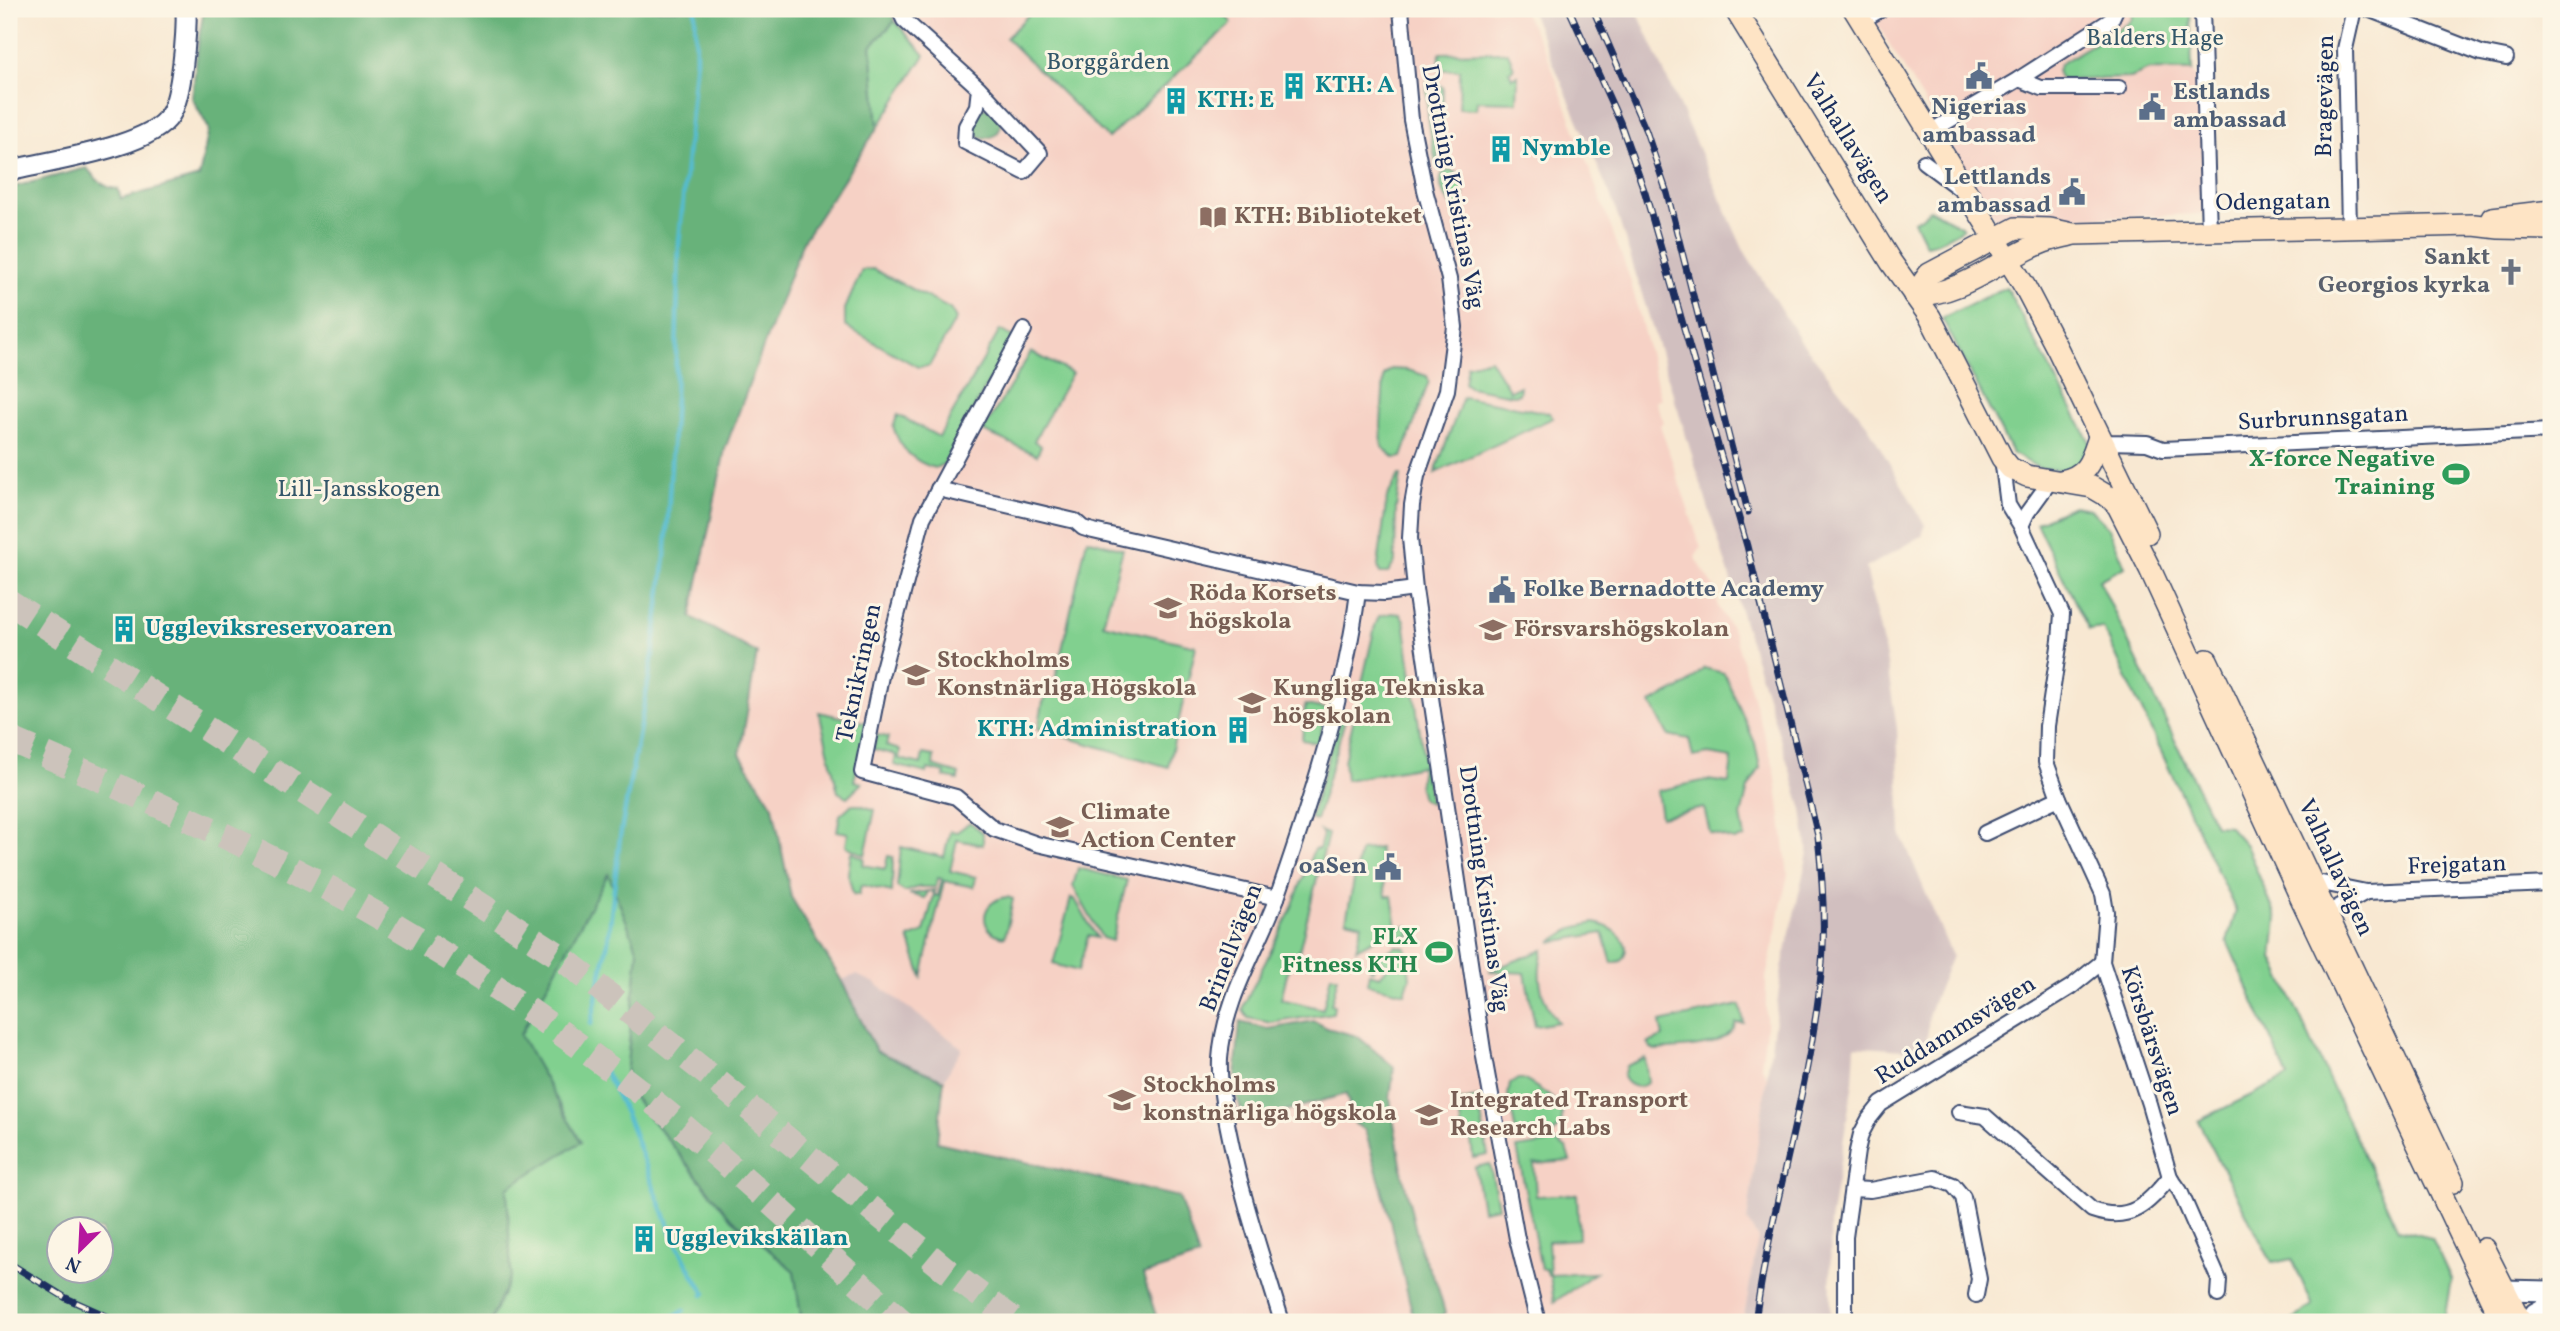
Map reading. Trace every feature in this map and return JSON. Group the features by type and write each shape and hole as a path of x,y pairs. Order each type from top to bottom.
{"main road":[{"name":"Valhallavägen","path":"1735,9 1930,317 2002,458 2010,468 2027,477 2092,487 2118,506 2502,1322"},
{"name":"Valhallavägen","path":"1857,15 2025,287 2058,350 2329,915 2503,1290 2521,1322"},
{"name":"Odengatan","path":"2474,225 2494,217 2551,211"},
{"name":"Odengatan","path":"1914,295 1928,266 2016,228 2049,229 2073,234 2474,225 2551,229"},
{"name":"Odengatan","path":"1914,295 1932,295 1961,285 2043,242 2073,234"},
{"path":"2056,480 2074,479 2083,472 2099,437"}],"street":[{"path":"9,171 115,146 145,136 162,125 171,114 176,100 184,60 186,9"},
{"path":"899,9 904,20 979,88 1040,153 1024,172 965,142 966,126 977,106 979,88"},
{"name":"Drottning Kristinas Väg","path":"1401,9 1411,120 1425,190 1448,279 1455,327 1447,390 1417,476 1412,505 1410,538 1415,589 1486,1067 1517,1239 1538,1322"},
{"path":"1857,15 1882,9"},
{"path":"1928,133 2111,20 2116,9"},
{"path":"2202,9 2209,231"},
{"name":"Bragevägen","path":"2349,228 2345,49 2354,9"},
{"path":"2368,9 2481,53 2506,58"},
{"path":"2019,79 2041,88 2119,88"},
{"name":"Valhallavägen","path":"1924,162 1966,194"},
{"path":"1928,266 1942,281 1961,285"},
{"name":"Teknikringen","path":"1024,330 923,518 881,676 862,772 956,797 994,830 1037,844 1277,898"},
{"name":"Surbrunnsgatan","path":"2099,437 2109,442 2147,443 2163,449 2551,431"},
{"name":"Körsbärsvägen","path":"2002,458 2008,505 2021,526 2062,614 2045,744 2046,762 2059,798 2103,894 2106,912 2102,962 2170,1177 2180,1191 2219,1280 2218,1295"},
{"path":"2021,526 2026,513 2056,480"},
{"path":"938,488 1075,520 1093,531 1358,592 1384,593 1415,589"},
{"name":"Brinellvägen","path":"1282,1322 1238,1177 1221,1090 1220,1061 1228,1014 1237,986 1277,898 1321,761 1337,701 1358,592"},
{"path":"1984,833 2059,798"},
{"name":"Frejgatan","path":"2312,881 2366,892 2551,884"},
{"name":"Frejgatan","path":"2329,915 2334,909 2366,892"},
{"name":"Ruddammsvägen","path":"1845,1322 1845,1237 1861,1134 1881,1104 2071,987 2102,962"},
{"path":"1959,1112 1985,1116 2092,1210 2103,1214 2115,1216 2139,1208 2152,1199 2170,1177"},
{"path":"1852,1189 1870,1191 1935,1178 1953,1185 1963,1197 1979,1279 1976,1295"},
{"path":"2503,1290 2551,1291"},
{"path":"2528,1322 2535,1313 2551,1304"}],"shaded area":[{"name":"Kungliga Tekniska högskolan","path":"891,9 1522,9 1548,57 1630,279 1661,399 1655,401 1664,422 1660,425 1701,548 1695,557 1715,588 1718,607 1734,633 1775,771 1788,874 1766,978 1766,1029 1761,1065 1767,1077 1747,1221 1758,1239 1743,1322 1158,1322 1143,1275 1179,1197 937,1142 791,897 773,806 740,754 757,653 691,617 725,449 803,241 925,56 900,28"},
{"path":"1530,9 1636,9 1743,249 1800,340 1866,423 1925,525 1922,536 1866,568 1886,658 1897,729 1901,834 1952,956 1929,1012 1926,1052 1855,1046 1853,1082 1830,1222 1831,1322 1743,1322 1758,1239 1747,1221 1782,968 1808,853 1802,809 1614,204"},
{"path":"1868,9 2131,9 2132,18 2128,23 2060,64 2131,78 2149,70 2192,71 2202,86 2206,214 1996,220"},
{"path":"856,975 875,983 962,1048 944,1080 876,1051 841,980"}],"green space":[{"name":"Lill-Jansskogen","path":"204,9 891,9 895,21 871,46 878,127 803,241 725,449 691,617 757,653 740,754 773,806 791,897 841,980 876,1051 944,1080 937,1142 1179,1197 1199,1257 1143,1275 1158,1322 802,1322 794,1271 729,1216 625,1086 638,951 608,874 520,1035 581,1142 507,1188 511,1275 490,1322 9,1322 9,188 87,168 104,185 118,189 121,199 199,177 209,129 192,98"},
{"name":"Borggården","path":"1034,9 1219,9 1232,23 1108,138 1006,38"},
{"name":"Balders Hage","path":"2131,9 2190,9 2192,71 2149,70 2131,78 2060,78 2057,71 2060,64 2128,23 2132,18"},
{"path":"895,21 925,55 878,127 871,46"},
{"path":"1508,52 1514,69 1509,71 1512,78 1518,75 1517,102 1477,101 1476,109 1459,108 1460,70 1439,70 1440,53"},
{"path":"1430,80 1443,87 1442,140 1437,141 1439,159 1446,161 1443,167 1436,164 1428,113 1427,82"},
{"path":"986,108 996,113 1001,123 996,133 986,138 976,133 971,123 976,113"},
{"path":"1450,170 1459,174 1464,196 1460,199 1462,205 1456,209 1441,188 1443,173"},
{"path":"1929,209 1963,229 1926,245 1914,221"},
{"path":"873,269 950,309 956,319 929,366 918,367 845,326 845,309 862,270"},
{"path":"2006,287 2091,444 2086,461 2069,471 2039,468 2012,453 1942,318"},
{"path":"1000,330 1013,337 944,464 935,468 920,462 908,453 896,434 893,426 898,415 939,437"},
{"path":"1031,352 1072,373 1034,441 1041,446 1037,455 983,431"},
{"path":"1490,359 1510,391 1520,386 1519,394 1469,387 1464,383 1467,365"},
{"path":"1391,369 1408,370 1427,376 1429,381 1402,457 1395,458 1382,447 1381,425 1384,376"},
{"path":"1463,397 1549,413 1553,418 1435,473"},
{"path":"1399,475 1395,562 1388,573 1380,573 1378,566 1387,497"},
{"path":"2073,506 2090,509 2109,528 2125,567 2099,580 2215,825 2229,826 2246,845 2277,919 2273,958 2398,1230 2432,1238 2451,1279 2445,1315 2448,1322 2289,1322 2313,1306 2292,1259 2272,1263 2198,1121 2288,1077 2227,941 2236,911 2103,628 2089,630 2036,523"},
{"path":"1087,539 1123,549 1103,624 1196,646 1168,767 1038,729 1043,702 1053,689"},
{"path":"1400,614 1404,620 1430,803 1422,799 1419,787 1422,766 1346,780 1344,761 1375,626 1379,616"},
{"path":"1704,668 1724,673 1755,743 1760,768 1748,788 1741,816 1745,838 1734,840 1710,833 1704,808 1661,817 1657,791 1707,780 1729,783 1732,758 1708,754 1693,757 1689,739 1668,735 1651,703 1688,684"},
{"path":"1305,705 1327,709 1318,743 1302,740"},
{"path":"819,712 867,723 854,781 862,783 847,797 838,792"},
{"path":"1342,712 1347,713 1316,820 1310,818"},
{"path":"877,735 888,737 886,746 900,750 899,759 921,764 923,754 934,756 933,766 959,774 958,780 928,769 927,773 894,765 896,755 873,749"},
{"path":"851,805 875,810 865,855 846,846 848,833 837,831 840,815"},
{"path":"971,823 983,833 983,845 957,840 950,871 976,877 974,887 944,881 922,977 909,938 924,932 934,895 938,896 942,879 938,878 936,887 919,887 905,892 897,887 901,847 944,857 950,831 957,832"},
{"path":"1320,831 1328,834 1296,963 1290,962 1281,999 1323,1009 1331,975 1338,977 1331,1004 1334,1005 1333,1013 1271,1023 1248,1018 1243,1010 1245,1003 1290,912 1314,849 1319,849 1323,835"},
{"path":"1379,848 1386,896 1392,896 1397,927 1409,926 1411,936 1386,933 1356,949 1362,924 1346,920 1360,851"},
{"path":"851,852 864,858 863,865 885,869 888,856 893,857 892,892 861,885 859,895 853,894 848,874"},
{"path":"1078,868 1127,880 1112,941 1102,938 1073,886"},
{"path":"608,873 638,951 625,1087 729,1216 794,1271 802,1322 490,1322 511,1275 506,1188 581,1142 520,1036"},
{"path":"928,891 925,898 909,894"},
{"path":"1007,897 1013,899 1005,937 990,929 985,917 991,904"},
{"path":"1071,898 1075,899 1097,938 1088,936 1078,971 1053,964"},
{"path":"1594,923 1608,927 1624,941 1625,954 1621,961 1612,963 1603,933 1551,942 1573,928"},
{"path":"1396,946 1406,948 1410,977 1405,993 1367,984 1369,973 1380,976 1387,968 1387,964 1380,960 1374,964 1373,970 1370,969 1372,961"},
{"path":"1543,950 1541,988 1547,1005 1558,1022 1535,1026 1525,973 1489,971"},
{"path":"1740,1005 1744,1023 1736,1023 1731,1032 1722,1039 1689,1048 1655,1050 1648,1043 1663,1037 1660,1022"},
{"path":"1314,1021 1327,1028 1357,1036 1394,1067 1390,1099 1403,1176 1421,1252 1437,1284 1445,1313 1442,1315 1443,1322 1414,1320 1365,1130 1355,1124 1346,1094 1245,1122 1234,1087 1240,1022 1268,1029"},
{"path":"1645,1058 1648,1082 1637,1087 1631,1085 1623,1077 1626,1066"},
{"path":"1523,1079 1539,1089 1560,1108 1561,1124 1554,1133 1517,1137 1508,1095 1510,1084"},
{"path":"1478,1098 1488,1155 1473,1158 1471,1139 1463,1140 1458,1102"},
{"path":"1556,1142 1566,1148 1570,1161 1534,1164 1536,1196 1577,1194 1579,1239 1548,1241 1550,1275 1595,1273 1554,1302 1550,1276 1546,1269 1541,1269 1517,1148"},
{"path":"1490,1164 1498,1207 1482,1210 1475,1167"}],"waterway":[{"path":"591,1024 608,941 620,837 653,655 666,548 675,398 679,243 696,58 695,9"},
{"path":"596,1054 627,1116 674,1237 705,1293 703,1295"},
{"path":"665,1322 684,1310"}],"tunnel":[{"path":"9,602 558,955 945,1269 1016,1322"},
{"path":"9,739 253,849 369,910 478,976 583,1049 691,1133 902,1322"}],"railway":[{"path":"1569,9 1620,122 1645,193 1747,546 1818,836 1822,888 1821,975 1808,1062 1770,1235 1755,1322"},
{"path":"1593,9 1646,131 1667,193 1748,512"},
{"path":"9,1263 66,1298 120,1322"}],"place":[{"name":"Nigerias ambassad","path":"1979,76"},
{"name":"KTH: A","path":"1294,86"},
{"name":"KTH: E","path":"1176,101"},
{"name":"Estlands ambassad","path":"2152,107"},
{"name":"Nymble","path":"1501,149"},
{"name":"Lettlands ambassad","path":"2072,192"},
{"name":"KTH: Biblioteket","path":"1213,217"},
{"name":"Sankt Georgios kyrka","path":"2511,272"},
{"name":"X-force Negative Training","path":"2456,474"},
{"name":"Folke Bernadotte Academy","path":"1502,590"},
{"name":"Röda Korsets högskola","path":"1168,608"},
{"name":"Uggleviksreservoaren","path":"124,629"},
{"name":"Försvarshögskolan","path":"1493,630"},
{"name":"Stockholms Konstnärliga Högskola","path":"916,675"},
{"name":"Kungliga Tekniska högskolan","path":"1252,703"},
{"name":"KTH: Administration","path":"1238,730"},
{"name":"Climate Action Center","path":"1060,827"},
{"name":"oaSen","path":"1388,867"},
{"name":"FLX Fitness KTH","path":"1439,952"},
{"name":"Stockholms konstnärliga högskola","path":"1122,1100"},
{"name":"Integrated Transport Research Labs","path":"1429,1115"},
{"name":"Ugglevikskällan","path":"644,1239"}]}
